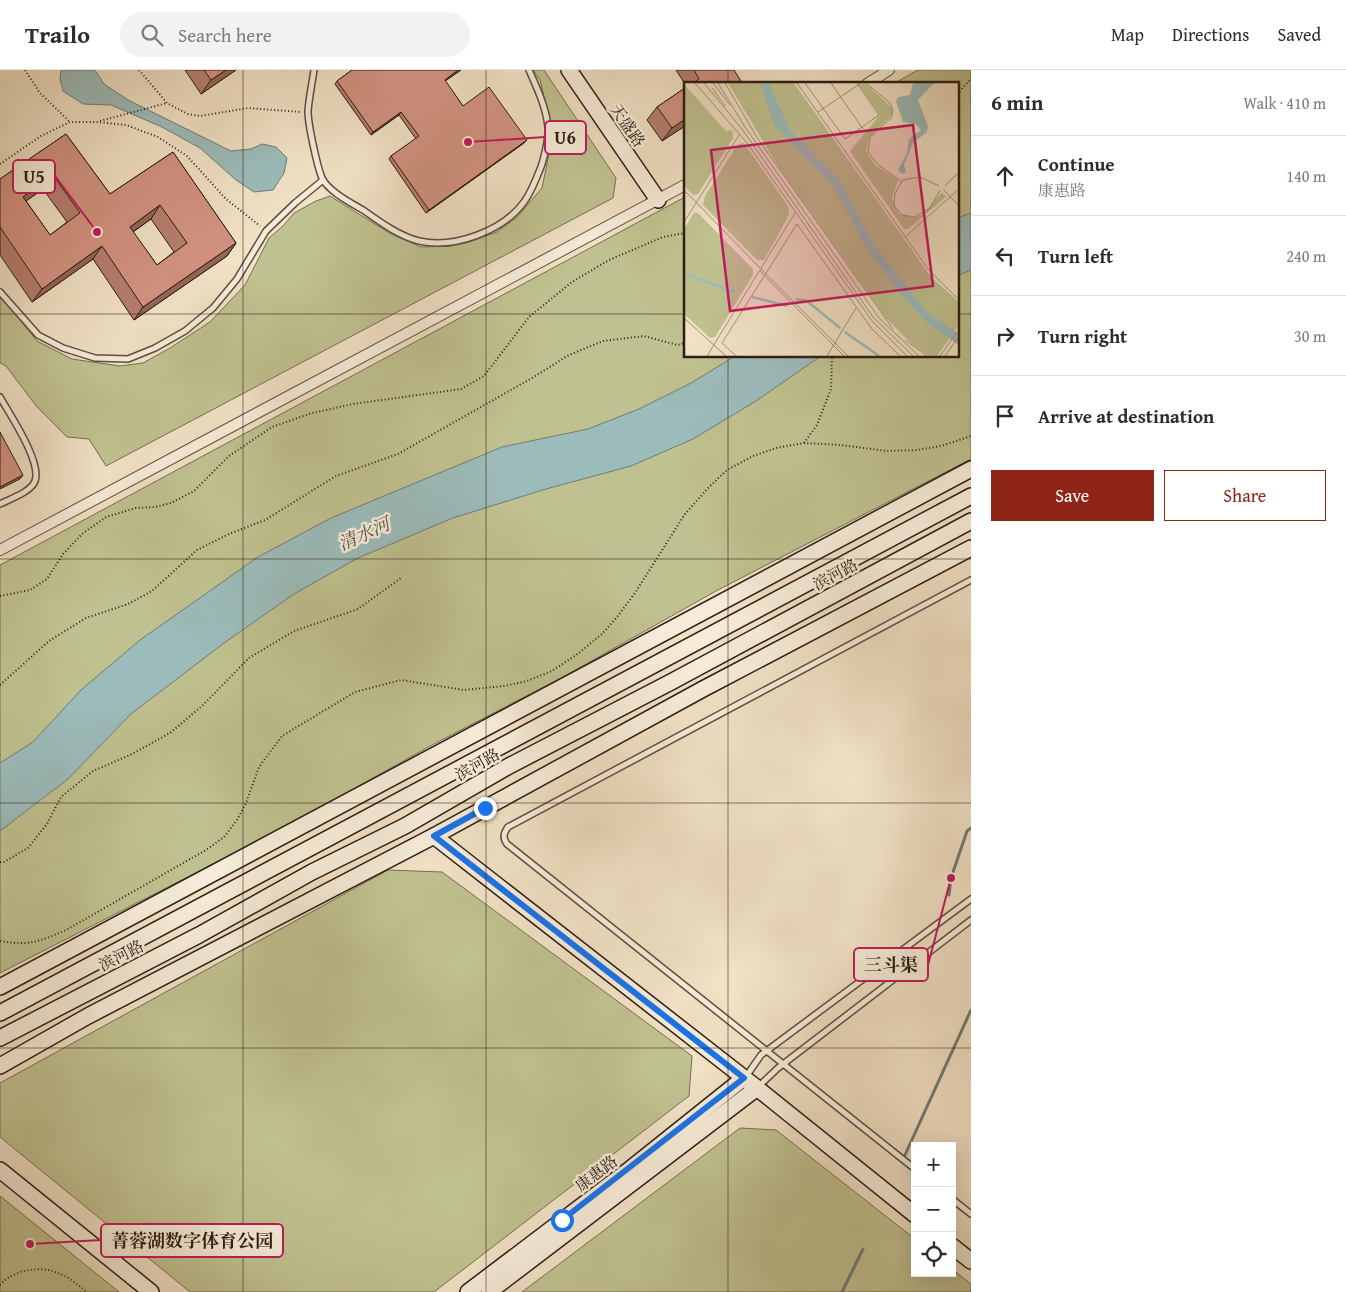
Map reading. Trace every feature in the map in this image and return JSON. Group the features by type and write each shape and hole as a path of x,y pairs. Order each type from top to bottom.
{"street":[{"name":"天盛路","path":"569,70 658,200"},
{"path":"870,82 889,70"},
{"path":"0,550 684,186"},
{"path":"0,987 971,469"},
{"name":"滨河路","path":"0,1013 971,496"},
{"name":"滨河路","path":"0,1038 199,935 312,872 405,826 509,766 671,682 971,521"},
{"path":"0,1066 88,1016 434,836 702,689 971,548"},
{"path":"434,836 757,1088 911,1212"},
{"name":"康惠路","path":"468,1292 625,1173 744,1078"},
{"name":"康惠路","path":"489,1292 757,1088"},
{"path":"0,1170 151,1292"},
{"path":"956,1249 971,1261"}],"lane":[{"path":"314,70 308,113 318,167 323,180 340,196 392,229 419,241 439,243 466,240 509,218 524,202 538,177 546,152 548,128 540,94 529,70"},
{"path":"0,292 38,335 62,348 95,358 128,359 155,348 185,332 213,308 237,279 266,231 295,203 323,180"},
{"path":"0,397 31,455 36,470 35,482 28,489 0,504"},
{"path":"911,1166 507,844 504,840 504,833 508,827 517,822 971,580"},
{"path":"744,1078 761,1055 971,899"},
{"path":"757,1088 784,1064 971,920"},
{"path":"956,1202 971,1214"}],"path":[{"path":"25,70 40,93 70,122"},
{"path":"139,70 167,102 188,114 200,116 248,108 308,113"},
{"path":"958,93 971,79"},
{"path":"98,122 167,102"},
{"path":"0,164 41,136 70,122 126,125 158,137 187,156 226,199 266,231"},
{"path":"0,596 30,590 47,579 63,554 82,534 106,517 136,508 155,507 170,503 194,490 229,456 272,427 312,413 353,404 461,389 484,376 528,317 572,282 609,260 663,237 684,233"},
{"path":"0,685 49,641 86,618 128,604 152,591 197,550 229,534 265,520 336,476 398,454 569,355 603,341 644,336 677,345 684,343"},
{"path":"804,443 817,425 831,389 832,358"},
{"path":"0,941 36,943 48,938 66,930 206,850 224,837 237,820 246,803 259,768 282,736 355,692 401,680 464,690 504,686 527,681 552,671 579,653 603,633 635,593 685,514 727,470 753,456 776,448 804,443 841,445 887,451 917,450 941,446 971,436"},
{"path":"0,862 4,862 28,848 47,824 61,797 93,771 130,755 170,733 202,706 250,658 294,631 358,610 401,578"},
{"path":"0,1285 17,1273 32,1269 43,1269 57,1272 87,1292"}],"green space":[{"path":"533,70 544,70 616,178 613,198 106,466 89,439 67,437 37,407 6,366 0,363 0,295 37,341 72,359 120,366 143,363 210,322 245,285 269,238 294,213 330,196 391,234 421,247 452,246 497,232 517,217 542,188 553,134 540,80"},
{"path":"918,70 971,70 971,459 716,591 563,677 430,746 295,822 0,973 0,565 684,198 684,358 958,358 958,82 897,82"},
{"path":"388,870 442,872 692,1056 689,1096 434,1292 190,1292 0,1137 0,1083"},
{"path":"740,1128 776,1130 911,1236 911,1277 956,1277 956,1272 971,1284 971,1292 522,1292"},
{"path":"0,1196 119,1292 0,1292"}],"water":[{"path":"61,70 95,70 104,84 128,100 231,151 251,149 262,144 276,147 287,158 284,173 273,190 254,192 236,180 200,148 162,127 111,105 83,104 63,91 60,79"},
{"path":"971,213 971,270 958,276 958,218"},
{"name":"清水河","path":"732,358 818,358 756,401 693,439 631,466 546,489 453,518 358,558 294,594 224,643 131,714 68,779 0,831 0,763 33,742 81,690 140,640 258,557 331,518 502,447 588,429 639,409 693,382"}],"building":[{"path":"204,70 226,70 211,80"},
{"path":"352,70 458,70 445,80 463,106 489,87 527,140 429,210 391,156 419,136 401,112 373,132 337,81"},
{"path":"694,70 734,70 741,81 695,82 699,79"},
{"path":"684,89 684,120 672,128 657,107"},
{"path":"66,134 110,194 173,152 236,243 143,307 102,246 42,289 0,227 0,179","holes":["53,175 80,213 50,235 23,197","160,205 187,243 157,265 130,227"]},
{"path":"0,432 23,475 0,487"}],"waterway":[{"path":"949,895 951,878 967,831 971,828"},
{"path":"905,1155 971,1010"},
{"path":"842,1292 863,1249"}],"place":[{"name":"U6","path":"468,142"},
{"name":"U5","path":"97,232"},
{"name":"三斗渠","path":"951,878"},
{"name":"菁蓉湖数字体育公园","path":"30,1244"}],"route":[{"path":"485,808 434,836 744,1078 625,1173 562,1220"}]}
